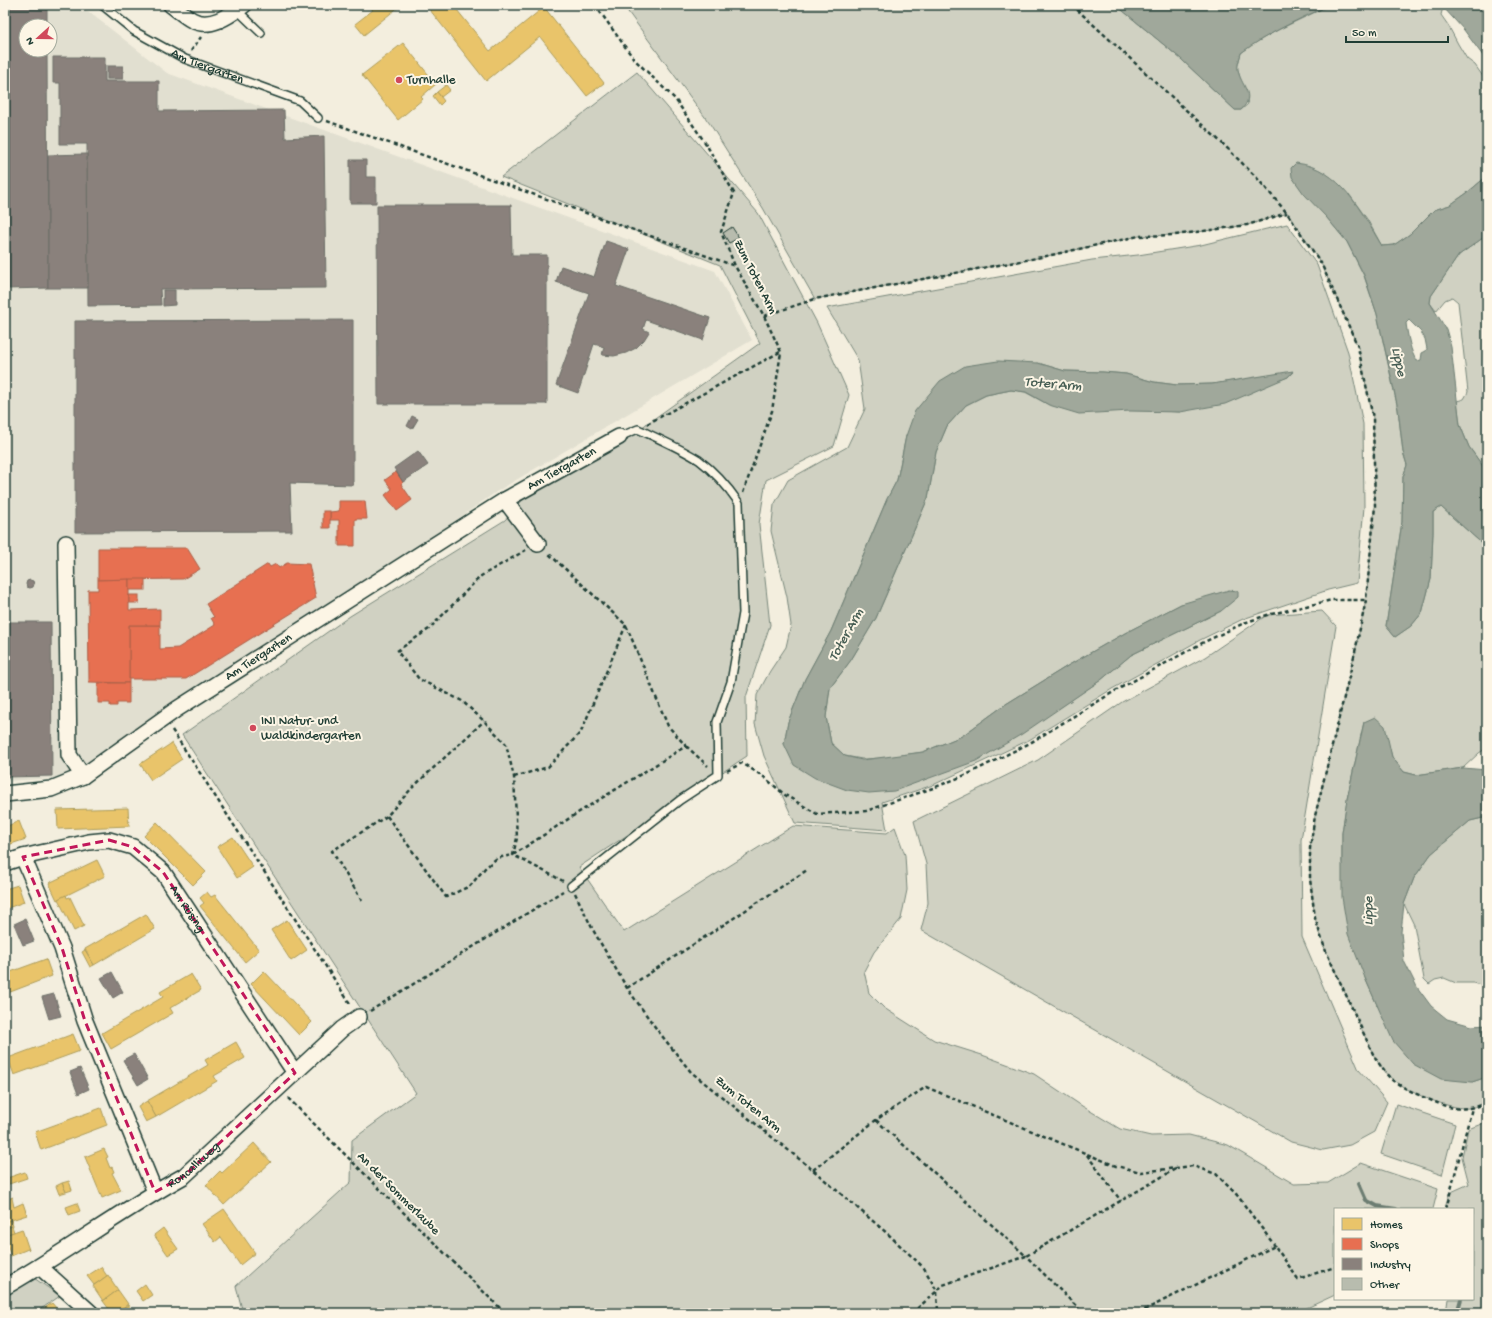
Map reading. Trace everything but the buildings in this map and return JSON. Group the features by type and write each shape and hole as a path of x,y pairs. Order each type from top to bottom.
{"street":[{"path":"171,5 194,21 210,24 241,7"},
{"name":"Am Tiergarten","path":"5,794 51,789 83,776 164,717 505,500 619,437"},
{"path":"505,500 538,544"},
{"path":"66,543 69,755 83,776"},
{"name":"Am Rüsing","path":"5,863 23,857 89,842 109,840 133,848 163,872 295,1073"},
{"path":"23,857 62,948 85,1021 155,1192"},
{"name":"Roncalliweg","path":"6,1284 40,1267 155,1192 184,1176 342,1029 359,1018"},
{"path":"40,1267 91,1313"}],"lane":[{"name":"Am Tiergarten","path":"102,5 134,31 185,60 300,101 318,118"},
{"path":"241,7 261,33"},
{"path":"571,886 680,800 718,775 717,722 731,682 743,613 739,503 720,478 699,460 638,429 619,437"}],"path":[{"name":"Zum Toten Arm","path":"595,5 634,59 675,99 706,144 734,193 721,232 735,266 764,316 781,352"},
{"path":"1072,5 1258,178 1287,213 1321,263 1358,347 1373,418 1375,506 1366,600 1355,652 1315,816 1310,848 1310,879 1315,918 1325,949 1373,1054 1392,1079 1419,1095 1454,1108 1472,1108 1487,1103"},
{"path":"185,60 210,24"},
{"path":"318,118 735,266"},
{"path":"764,316 815,300 1042,257 1139,236 1175,235 1247,225 1287,213"},
{"path":"638,429 781,352"},
{"path":"739,503 772,410 781,352"},
{"path":"513,855 518,838 514,777 506,744 462,701 419,679 397,651 429,629 480,576 538,544 626,625 668,726 686,746 718,775 742,762 764,776 785,795 817,814 866,810 933,788 988,764 1030,743 1115,692 1204,642 1244,623 1267,615 1332,600 1366,600"},
{"path":"514,777 548,767 581,732 626,625"},
{"path":"164,717 359,1018 571,886 513,855"},
{"path":"362,901 332,851 386,816 412,788 484,721"},
{"path":"386,816 446,897 470,886 485,868 498,858 513,855 686,746"},
{"path":"627,988 807,870"},
{"name":"Zum Toten Arm","path":"571,886 593,930 627,988 658,1031 691,1072 813,1170 888,1234 924,1268 937,1291 938,1313"},
{"path":"813,1170 876,1120 926,1087 1116,1166 1141,1172 1193,1166 1216,1174 1237,1195 1298,1279 1334,1267"},
{"name":"An der Sommerlaube","path":"278,1089 505,1313"},
{"path":"1446,1208 1472,1108"},
{"path":"876,1120 1026,1256 1083,1313"},
{"path":"1086,1154 1121,1201"},
{"path":"912,1313 943,1284 1026,1256 1179,1167"},
{"path":"1138,1313 1275,1246"}],"highlighted area":[{"path":"109,840 133,847 163,872 295,1073 184,1176 155,1192 85,1021 62,948 23,857"}],"shaded area":[{"path":"5,5 80,5 167,73 715,271 752,340 496,492 379,574 78,774 58,778 5,781"},
{"path":"623,5 1116,5 1181,59 1235,110 1241,110 1248,104 1237,68 1241,53 1253,44 1278,30 1330,5 1438,5 1443,7 1441,15 1467,59 1475,65 1484,78 1484,90 1487,99 1487,176 1450,205 1434,210 1410,234 1394,245 1382,246 1367,219 1349,194 1327,218 1347,242 1364,276 1377,314 1398,409 1403,452 1407,465 1403,477 1402,522 1386,626 1395,637 1411,626 1422,613 1431,579 1433,512 1441,507 1487,548 1487,748 1479,753 1463,768 1416,775 1404,772 1392,757 1389,746 1364,722 1347,799 1342,833 1342,862 1365,978 1378,1007 1472,1082 1487,1077 1487,1100 1470,1108 1451,1106 1417,1094 1388,1076 1373,1054 1325,949 1315,918 1310,879 1310,848 1315,816 1355,652 1366,600 1375,506 1373,418 1358,347 1321,263 1288,213 1247,225 1175,235 1139,236 1042,257 815,299 763,208 710,124"},
{"path":"637,72 758,213 817,323 849,395 834,446 766,480 759,524 770,625 746,697 747,756 579,867 624,932 793,826 887,833 895,827 905,855 907,890 901,919 874,952 864,971 869,993 884,1008 934,1040 982,1055 1034,1074 1120,1129 1151,1136 1189,1135 1228,1145 1294,1184 1328,1183 1361,1163 1438,1189 1433,1208 1334,1208 1334,1295 1296,1313 243,1313 236,1286 351,1182 352,1140 416,1093 182,735 350,616 505,520 526,496 624,440 760,343 720,265 501,177"},
{"path":"1287,224 1317,265 1348,352 1363,424 1364,507 1357,583 1328,590 1243,619 1200,640 1112,689 1029,740 933,785 882,802 887,830 795,823 764,756 755,724 757,695 770,671 786,647 791,625 787,597 771,531 774,505 788,480 847,447 865,409 858,360 827,308 1092,260 1138,255 1201,245","holes":["1038,363 1065,371 1126,374 1154,382 1177,385 1212,384 1293,372 1288,377 1180,412 1049,405 1025,392 1011,390 986,395 966,405 947,426 936,452 928,498 876,618 851,660 830,688 826,717 831,743 845,756 862,759 884,758 923,752 962,736 1006,704 1069,665 1125,633 1181,604 1221,611 1131,655 1101,680 1062,706 847,790 784,744 788,722 805,679 831,631 887,499 897,480 906,436"]},
{"path":"1487,235 1487,472 1469,447 1460,425 1457,401 1464,399 1468,392 1458,302 1452,297 1445,300 1436,311 1430,303 1431,296 1459,255"},
{"path":"1322,611 1336,626 1301,840 1302,937 1359,1070 1387,1102 1374,1132 1350,1145 1323,1150 1291,1142 921,930 928,903 926,864 914,821 1038,760 1122,702 1205,657 1267,615"},
{"path":"1487,817 1487,987 1474,983 1456,983 1444,978 1435,980 1429,984 1424,979 1414,925 1404,904 1414,878 1431,854 1470,821"},
{"path":"1396,1104 1455,1124 1442,1175 1381,1154"},
{"path":"1487,1122 1487,1313 1446,1313 1448,1300 1474,1300 1474,1208 1445,1208 1449,1193 1469,1184 1462,1157 1468,1129"},
{"path":"34,1278 60,1296 35,1313 5,1313 5,1294"}],"water":[{"path":"1116,5 1330,5 1295,21 1241,53 1238,69 1239,75 1248,94 1248,99 1241,110 1235,110 1181,59"},
{"path":"1438,5 1487,5 1487,64 1486,60 1464,30 1443,7"},
{"name":"Lippe","path":"1296,163 1312,167 1325,173 1337,182 1357,206 1382,246 1394,245 1410,234 1434,210 1450,205 1487,176 1487,235 1459,255 1431,296 1430,303 1446,329 1451,347 1460,425 1469,447 1487,472 1487,548 1441,507 1433,512 1431,579 1422,613 1411,626 1395,637 1386,626 1402,522 1403,477 1407,465 1403,452 1398,409 1389,367 1377,314 1364,275 1347,242 1304,194 1292,177 1291,168","holes":["1409,320 1421,332 1425,339 1427,349 1422,353 1421,360 1417,361 1411,349 1406,323"]},
{"name":"Toter Arm","path":"998,361 1038,363 1065,371 1126,374 1154,382 1177,385 1212,384 1293,371 1288,377 1225,404 1180,412 1130,411 1079,414 1049,405 1026,392 1011,390 986,395 966,405 947,426 936,452 928,498 876,618 851,660 830,688 826,717 831,743 845,756 862,760 923,752 962,736 1006,704 1069,665 1125,633 1181,604 1229,590 1238,591 1238,597 1221,611 1131,655 1101,680 1022,734 976,761 894,791 869,793 847,790 815,778 794,765 784,744 788,722 805,679 831,631 887,499 897,480 906,436 915,411 940,381 965,366"},
{"name":"Lippe","path":"1375,717 1385,726 1392,757 1404,772 1416,775 1463,768 1487,770 1487,817 1470,821 1431,854 1414,878 1404,904 1401,932 1404,961 1417,987 1431,1006 1447,1019 1472,1026 1487,1025 1487,1077 1472,1082 1441,1079 1413,1064 1393,1041 1365,978 1348,934 1342,897 1342,833 1347,799 1364,722"}],"waterway":[{"path":"1359,1184 1366,1200 1377,1206 1390,1208"},
{"path":"1457,1313 1461,1300"}],"place":[{"name":"Turnhalle","path":"399,80"},
{"name":"INI Natur- und Waldkindergarten","path":"253,728"}]}
